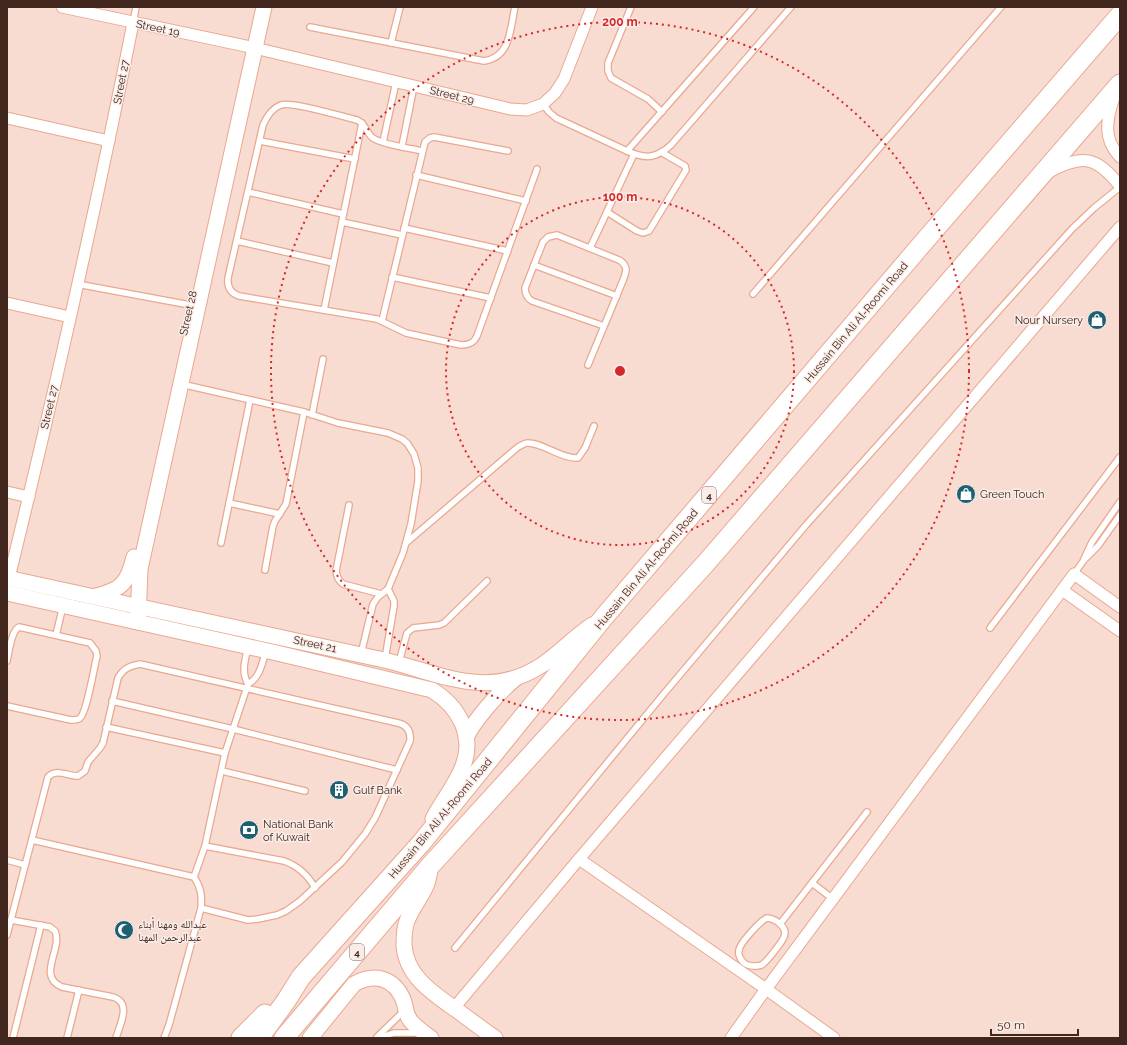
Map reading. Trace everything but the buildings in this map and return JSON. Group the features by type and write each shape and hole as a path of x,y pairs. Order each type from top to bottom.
{"highway":[{"name":"Hussain Bin Ali Al-Roomi Road","path":"259,1038 286,1001 301,977 422,842 604,617 916,251 1120,15"},
{"name":"Hussain Bin Ali Al-Roomi Road","path":"284,1038 430,866 706,563 1120,84"},
{"path":"241,1038 301,977"}],"street":[{"name":"Street 19","path":"62,7 251,47"},
{"name":"Street 28","path":"138,622 140,569 181,384 251,47 256,7"},
{"name":"Street 28","path":"92,596 110,593 116,590 129,575 190,305 251,47 264,7"},
{"name":"Street 29","path":"251,47 510,109 527,110 543,104 556,93 564,79 592,7"},
{"name":"Street 27","path":"8,578 29,497 70,317 109,141 133,23"},
{"path":"1120,84 1110,112 1107,127 1110,144 1120,157"},
{"path":"7,118 109,141"},
{"path":"1040,177 1058,167 1085,160 1093,162 1107,170 1120,187"},
{"path":"454,1008 579,859 1120,228"},
{"path":"7,303 70,317"},
{"path":"7,492 29,497"},
{"path":"731,1038 1074,574 1120,607"},
{"name":"Street 21","path":"8,578 361,654 419,669 445,678 474,683 488,683 516,678 530,672 542,665 582,631 604,617"},
{"path":"1062,590 1120,630"},
{"name":"Street 21","path":"7,593 432,690 452,706 461,720 467,747 463,765 422,842"},
{"path":"416,686 422,682 423,678 419,669"},
{"path":"466,738 476,721 516,678"},
{"path":"579,859 834,1038"},
{"path":"430,866 430,876 427,886 406,923 404,938 405,951 412,971 432,993 495,1038"},
{"path":"310,1038 354,984 363,979 373,977 384,979 392,984 399,993 410,1021 428,1036"},
{"path":"405,1007 409,998 414,994 420,991 432,993"}],"lane":[{"path":"133,23 136,7"},
{"path":"391,43 400,7"},
{"path":"310,27 478,60 489,60 499,55 506,46 515,7"},
{"path":"631,7 608,63 608,71 611,78 648,99 662,112"},
{"path":"627,151 754,7"},
{"path":"543,104 556,118 627,151 644,157 656,155 671,144 792,7"},
{"path":"753,294 1001,7"},
{"path":"384,142 396,82"},
{"path":"402,146 414,86"},
{"path":"422,151 378,141 371,136 362,122 357,120 289,104 284,104 277,107 268,114 260,141 228,283 232,292 239,296 382,321 406,333 466,345 470,344 476,339 537,170"},
{"path":"324,310 362,122"},
{"path":"382,321 425,142 434,137 508,151"},
{"path":"260,141 354,159"},
{"path":"607,212 640,233 649,231 686,170 685,166 662,152"},
{"path":"590,248 634,154"},
{"path":"416,175 526,201"},
{"path":"455,948 662,696 806,525 1072,229 1094,208 1120,187"},
{"path":"248,192 343,214"},
{"path":"342,222 402,235"},
{"path":"404,228 508,251"},
{"path":"588,365 604,326 625,273 624,264 619,260 557,235 551,236 543,242 525,288 526,294 530,299 604,326"},
{"path":"237,241 334,263"},
{"path":"534,265 616,296"},
{"path":"392,277 491,298"},
{"path":"77,284 190,305"},
{"path":"312,415 323,359"},
{"path":"181,384 304,412 338,423 396,435 402,438 411,448 416,460 418,481 411,524 397,569 388,589 381,594 374,604 361,654"},
{"path":"221,543 250,400"},
{"path":"265,570 273,526 286,504 304,412"},
{"path":"406,543 518,447 526,443 534,444 570,458 578,458 585,448 594,426"},
{"path":"990,628 1120,457"},
{"path":"1084,560 1092,542 1120,502"},
{"path":"229,503 280,514"},
{"path":"349,505 336,571 338,580 343,584 381,594"},
{"path":"1074,574 1084,560 1098,546 1120,516"},
{"path":"391,661 407,633 413,628 444,623 487,581"},
{"path":"388,589 394,601 391,661"},
{"path":"56,635 63,606"},
{"path":"7,662 13,633 16,628 90,643 96,651 85,708 81,718 78,720 71,720 7,706"},
{"path":"164,1038 169,1025 201,908 201,890 194,877 205,846 225,753 247,686 244,668 248,647"},
{"path":"247,686 255,680 259,673 266,651"},
{"path":"7,935 48,777 56,772 75,776 83,773 88,762 103,743 118,678 122,672 133,665 140,664 247,686 402,724 409,731 410,741 375,818 365,834 342,862 300,901 286,911 268,918 248,920 201,908"},
{"path":"112,701 233,729 397,770"},
{"path":"106,727 225,753"},
{"path":"222,771 305,791"},
{"path":"780,924 867,812"},
{"path":"32,840 194,877"},
{"path":"205,846 284,860 302,871 312,882 315,888"},
{"path":"7,860 25,865"},
{"path":"812,883 833,899"},
{"path":"771,919 780,924 785,932 783,938 764,963 756,966 747,965 739,955 740,947 760,922 771,919"},
{"path":"11,920 53,929 56,934 50,974 57,985 113,997 120,1001 124,1008 124,1013 116,1038"},
{"path":"13,1038 41,926"},
{"path":"67,1038 79,990"},
{"path":"377,1038 405,1007"},
{"path":"377,1038 404,1032 428,1036"}],"place":[{"name":"Nour Nursery","path":"1097,320"},
{"name":"Green Touch","path":"966,494"},
{"name":"Gulf Bank","path":"339,790"},
{"name":"National Bank of Kuwait","path":"249,830"},
{"name":"عبدالله ومهنا أبناء عبدالرحمن المهنا","path":"124,930"}]}
